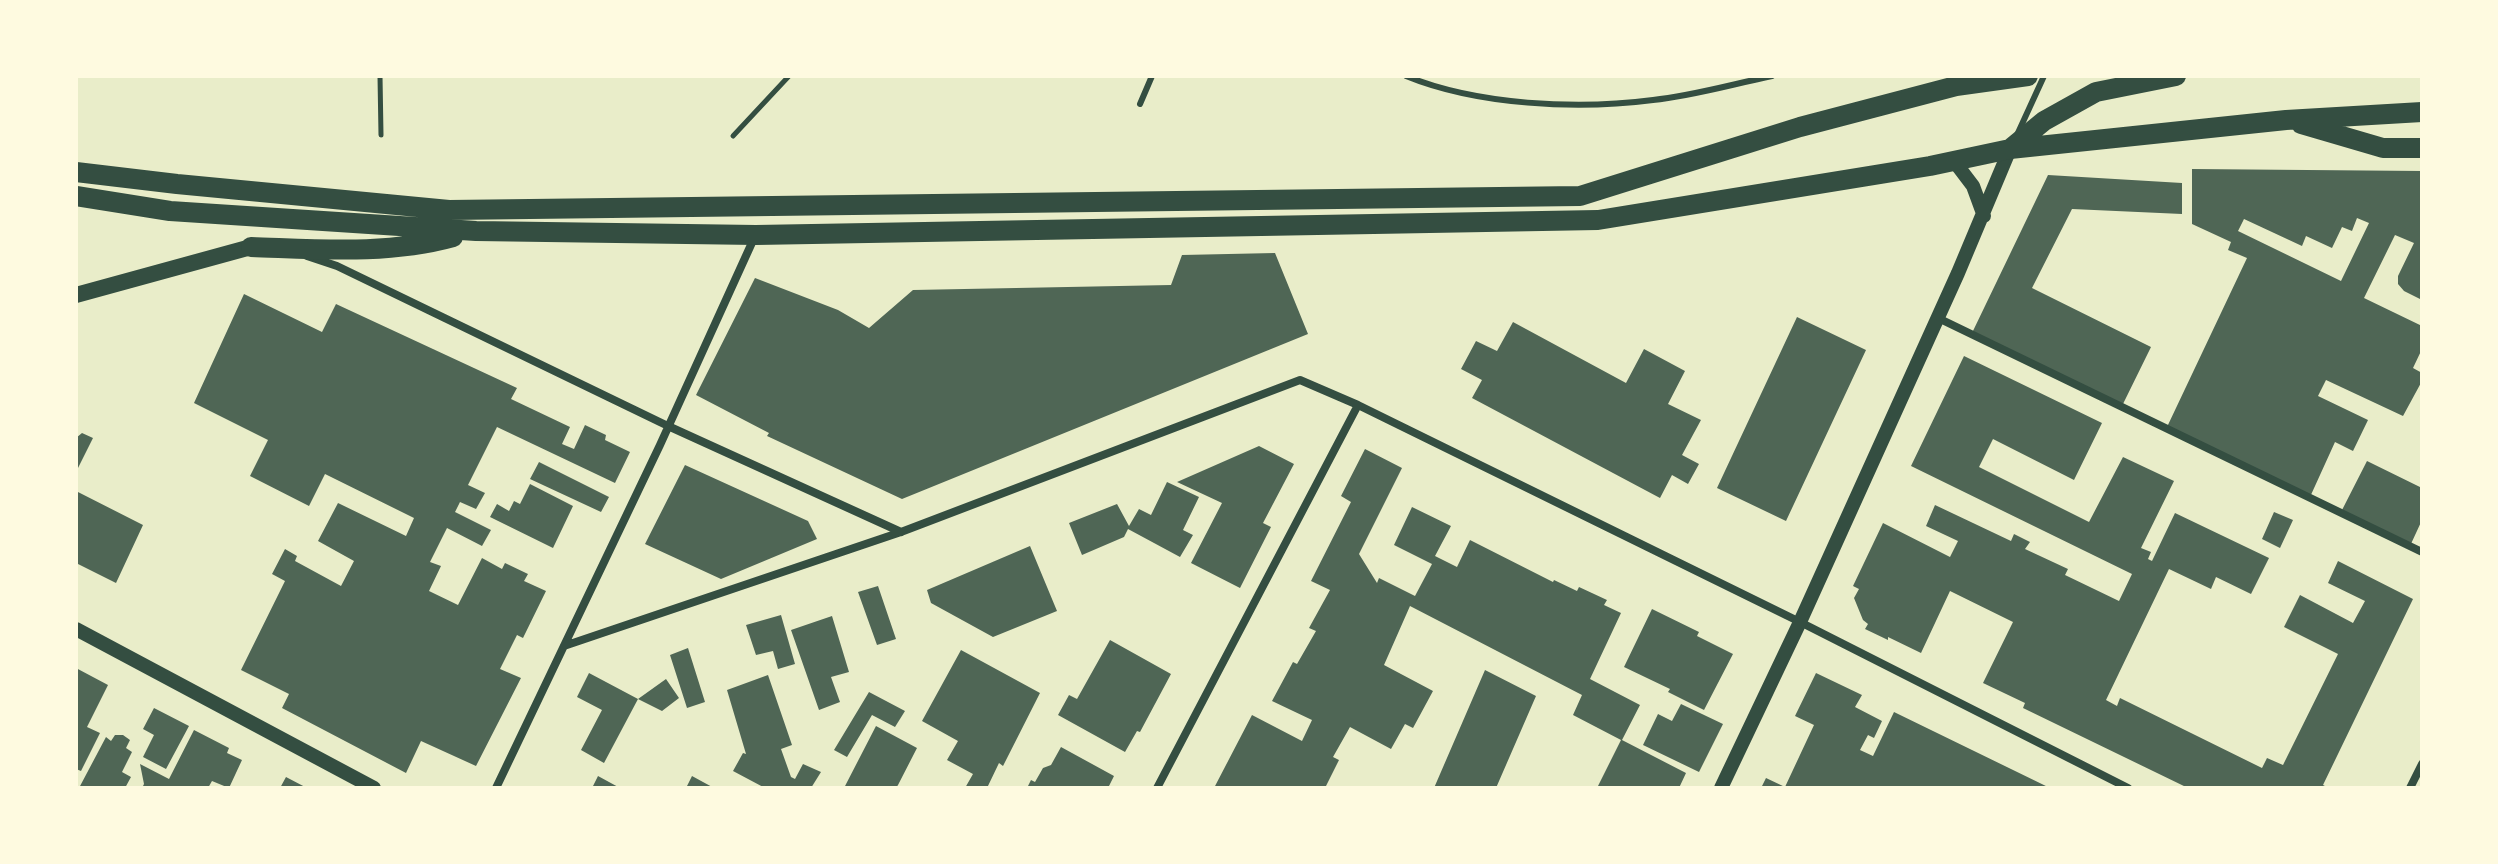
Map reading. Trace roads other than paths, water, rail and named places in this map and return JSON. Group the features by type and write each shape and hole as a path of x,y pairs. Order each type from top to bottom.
{"main road":[{"path":"76,172 449,210 1580,196 1800,127 1956,86 2028,76"},
{"path":"2010,149 2044,121 2096,92 2176,76"},
{"path":"76,196 170,211 476,231 756,235 1598,220 2010,149 2286,120 2422,112"},
{"path":"2286,120 2383,148 2422,148"},
{"path":"76,295 251,247 344,250 392,247 443,240 476,231"}],"street":[{"path":"1721,788 1938,318 2010,149"},
{"path":"1954,161 1973,186 1984,216"},
{"path":"496,788 756,235"},
{"path":"251,247 299,253 337,266 668,426 901,532"},
{"path":"1938,318 2422,552"},
{"path":"564,646 901,532 1300,380 1358,405 1800,622 2128,788"},
{"path":"1157,788 1358,405"},
{"path":"76,629 374,788"},
{"path":"2410,788 2422,764"}],"lane":[{"path":"1140,104 1152,76"},
{"path":"1406,76 1495,98 1569,105 1653,100 1772,76"},
{"path":"2010,149 2044,76"}]}
